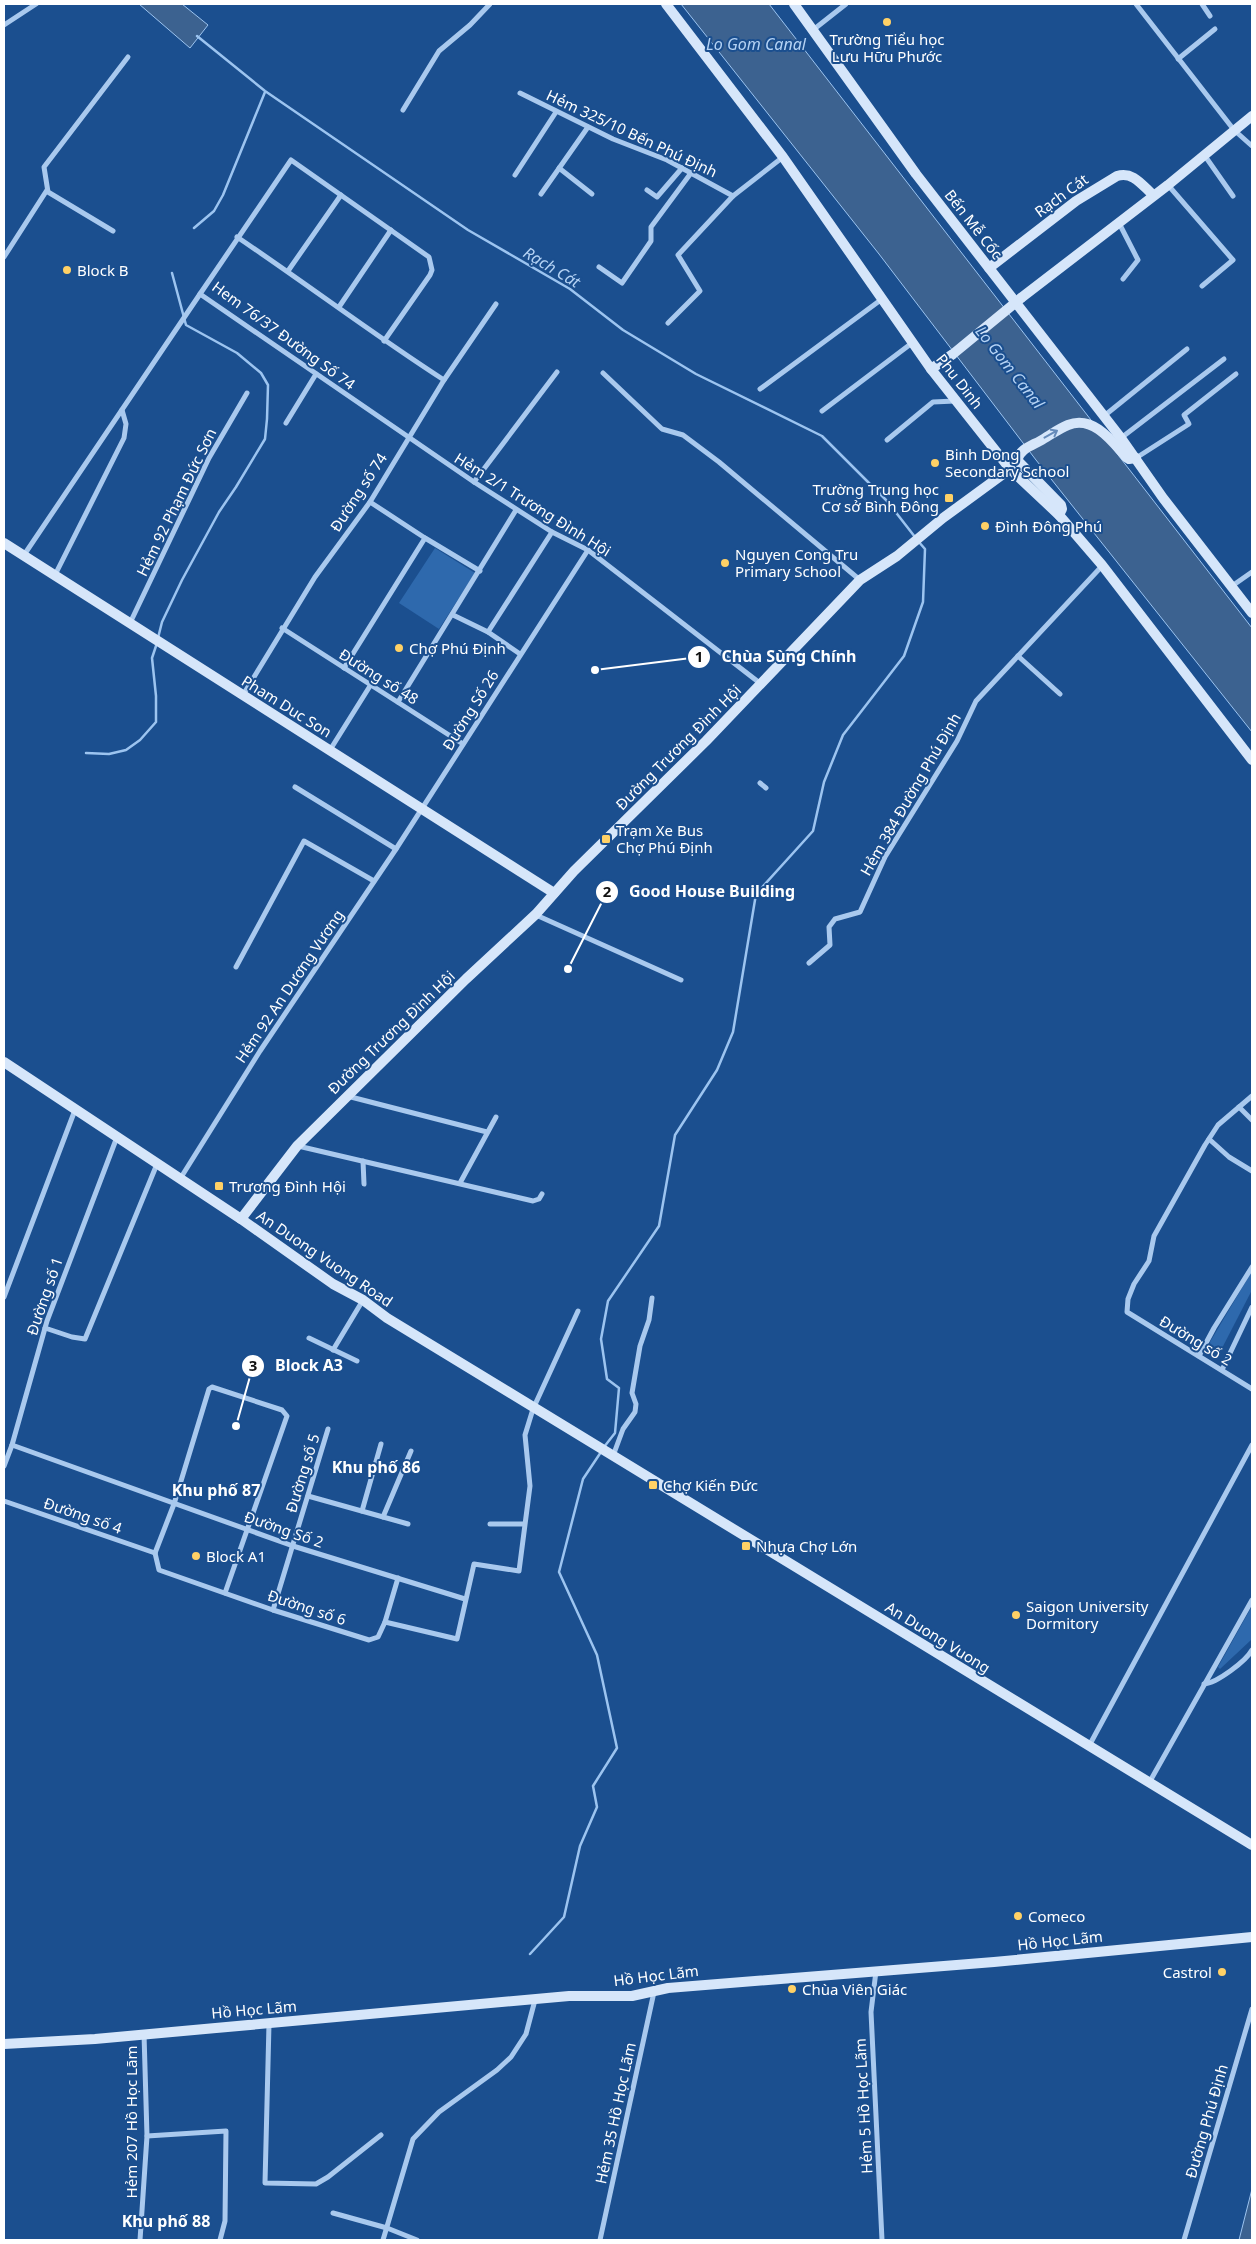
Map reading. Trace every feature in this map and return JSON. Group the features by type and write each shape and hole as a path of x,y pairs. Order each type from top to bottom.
{"street":[{"path":"4,25 36,4"},
{"path":"403,110 439,51 490,4"},
{"name":"Phu Dinh","path":"666,4 784,157 931,369 1010,469 1059,515 1102,565 1252,760"},
{"name":"Bến Mễ Cốc","path":"794,4 916,174 1104,416 1129,459 1136,458 1162,498 1252,613"},
{"path":"813,30 846,4"},
{"path":"1136,4 1234,130 1252,146"},
{"path":"1202,4 1210,16"},
{"path":"1178,59 1215,29"},
{"path":"4,257 47,190 44,167 128,57"},
{"name":"Hẻm 325/10 Bến Phú Định","path":"520,93 588,127 682,168 733,196"},
{"path":"515,175 556,112"},
{"path":"931,369 953,354 1061,265 1119,223 1205,156 1252,116"},
{"path":"541,194 588,127"},
{"path":"1205,156 1233,196"},
{"path":"668,322 700,291 678,255 733,196 784,157"},
{"name":"Hem 76/37 Đường Số 74","path":"341,195 291,160 200,294 407,438"},
{"path":"560,168 592,194"},
{"path":"647,190 657,198 682,168"},
{"path":"600,267 622,283 651,241 651,227 691,173"},
{"name":"Rạch Cát","path":"989,268 1076,201 1117,176 1124,174 1133,176 1153,196"},
{"path":"1168,185 1233,260 1202,286"},
{"path":"47,190 112,231"},
{"path":"288,272 341,195 429,257 432,270 430,275 384,341"},
{"path":"1119,223 1138,260 1123,278"},
{"path":"339,307 391,230"},
{"path":"237,237 339,307 384,341 444,380"},
{"path":"23,556 200,294"},
{"path":"760,389 882,298"},
{"name":"Đường số 74","path":"243,695 282,628 315,577 370,502 407,438 496,304"},
{"path":"822,412 912,343"},
{"path":"1104,416 1187,349"},
{"path":"1059,515 1062,509 1061,506 1016,460 1020,453 1069,424 1089,425 1118,442 1224,358"},
{"path":"474,482 557,372"},
{"path":"603,373 662,429 683,435 698,446 795,524 860,580"},
{"path":"286,423 316,374"},
{"path":"1136,458 1189,424 1184,415 1236,374"},
{"name":"Hẻm 92 Phạm Đức Sơn","path":"130,623 209,458 247,393"},
{"path":"887,440 933,402 956,401"},
{"path":"54,575 124,438 126,424 122,410"},
{"name":"Hẻm 2/1 Trương Đình Hội","path":"407,438 516,510 552,532 588,550 762,685"},
{"name":"Đường Trương Đình Hội","path":"241,1219 297,1146 346,1096 536,914 554,893 762,685 860,580 897,556 943,518 1010,469"},
{"path":"370,502 480,571"},
{"path":"398,702 516,510"},
{"path":"488,632 552,532"},
{"path":"344,668 425,538"},
{"name":"Pham Duc Son","path":"4,543 554,893"},
{"name":"Đường Số 26","path":"422,809 588,550"},
{"name":"Hẻm 384 Đường Phú Định","path":"809,963 830,945 829,927 835,918 860,912 884,857 957,741 976,701 1102,565"},
{"path":"1232,586 1252,572"},
{"path":"453,615 488,632 520,654"},
{"name":"Đường số 48","path":"282,628 463,744"},
{"path":"1018,656 1060,694"},
{"name":"Đường số 48","path":"330,750 370,686"},
{"path":"760,783 766,788"},
{"path":"295,787 396,849"},
{"name":"Hẻm 92 An Dương Vương","path":"180,1179 260,1051 422,809"},
{"path":"236,967 304,841 374,881"},
{"path":"536,914 680,980"},
{"name":"An Duong Vuong Road","path":"4,1062 241,1219 333,1284 363,1300 386,1318 611,1455"},
{"path":"346,1096 487,1132"},
{"path":"1252,1096 1218,1126 1209,1139 1229,1157 1252,1172"},
{"path":"1239,1107 1252,1120"},
{"path":"4,1297 75,1110"},
{"path":"460,1183 496,1117"},
{"name":"Đường số 1","path":"4,1466 12,1445 45,1328 117,1137"},
{"name":"Đường số 2","path":"1209,1139 1154,1236 1149,1261 1128,1298 1126,1312 1252,1389"},
{"path":"297,1146 533,1201 539,1199 542,1194"},
{"path":"363,1161 364,1184"},
{"path":"45,1328 72,1337 85,1339 157,1164"},
{"path":"1199,1356 1252,1267"},
{"path":"611,1455 624,1426 633,1418 635,1412 636,1404 632,1393 640,1346 649,1320 652,1298"},
{"path":"333,1350 363,1300"},
{"path":"1222,1370 1250,1319 1252,1307"},
{"path":"398,1578 385,1622 457,1639 474,1564 519,1571 530,1486 525,1435 533,1409 578,1311"},
{"path":"309,1338 357,1361"},
{"path":"155,1554 174,1504 208,1389 212,1387 282,1410 287,1416 226,1593"},
{"name":"Đường số 5","path":"273,1610 328,1429"},
{"path":"362,1511 381,1444"},
{"name":"Đường Số 2","path":"12,1445 293,1546 465,1599"},
{"path":"1089,1747 1252,1445"},
{"path":"383,1517 410,1450"},
{"name":"An Duong Vuong","path":"611,1455 1089,1747 1251,1841"},
{"path":"308,1496 408,1524"},
{"name":"Đường số 4","path":"4,1501 155,1554"},
{"path":"490,1524 524,1524"},
{"name":"Đường số 6","path":"155,1554 159,1570 273,1610 369,1640 374,1640 378,1637 385,1622"},
{"path":"1149,1783 1252,1600"},
{"path":"1204,1684 1211,1683 1231,1669 1250,1654 1252,1650"},
{"name":"Hồ Học Lãm","path":"4,2044 269,2024 569,1996 632,1996 668,1988 994,1962 1252,1937"},
{"name":"Hẻm 5 Hồ Học Lãm","path":"876,1970 871,2012 882,2240"},
{"name":"Hẻm 35 Hồ Học Lãm","path":"600,2240 654,1992"},
{"path":"383,2240 413,2139 439,2112 497,2070 511,2057 526,2034 536,1999"},
{"name":"Đường Phú Định","path":"1184,2240 1252,2009"},
{"path":"269,2024 265,2182 316,2184 328,2177 381,2135"},
{"name":"Hẻm 207 Hồ Học Lãm","path":"140,2240 147,2136 144,2034"},
{"path":"147,2136 226,2132 226,2221 220,2240"},
{"path":"333,2213 387,2228 417,2240"}],"shaded area":[{"path":"435,548 475,573 439,629 399,603"},
{"path":"1252,1271 1252,1290 1220,1352 1211,1348 1210,1342"},
{"path":"1252,1606 1251,1640 1220,1669 1218,1667"}],"water":[{"path":"139,4 182,4 208,25 190,48"},
{"name":"Lo Gom Canal","path":"681,4 769,4 1252,628 1252,732 1036,460 879,254"},
{"path":"1252,2189 1252,2240 1239,2240"}],"waterway":[{"name":"Rạch Cát","path":"197,36 265,91 468,230 570,289 623,330 696,374 822,436 887,501 915,537"},
{"path":"194,228 214,211 223,195 265,92"},
{"path":"158,638 162,622 182,580 219,512 265,439 267,419 268,385 261,373 237,353 186,325 172,273"},
{"path":"604,1447 615,1433 619,1388 607,1379 601,1339 608,1301 659,1226 675,1135 717,1070 733,1032 756,894 813,831 824,782 843,735 904,656 923,602 925,549 918,541"},
{"path":"86,753 109,754 126,750 140,740 156,722 156,696 152,658 157,643"},
{"path":"530,1954 564,1917 580,1846 597,1807 593,1786 617,1748 597,1655 559,1572 583,1479 601,1452"}],"place":[{"name":"Trường Tiểu học Lưu Hữu Phước","path":"887,22"},
{"name":"Block B","path":"67,270"},
{"name":"Binh Dong Secondary School","path":"935,463"},
{"name":"Trường Trung học Cơ sở Bình Đông","path":"949,498"},
{"name":"Đình Đông Phú","path":"985,526"},
{"name":"Nguyen Cong Tru Primary School","path":"725,563"},
{"name":"Chợ Phú Định","path":"399,648"},
{"name":"Chùa Sùng Chính","path":"595,670"},
{"name":"Trạm Xe Bus Chợ Phú Định","path":"606,839"},
{"name":"Good House Building","path":"568,969"},
{"name":"Trương Đình Hội","path":"219,1186"},
{"name":"Block A3","path":"236,1426"},
{"name":"Chợ Kiến Đức","path":"653,1485"},
{"name":"Nhựa Chợ Lớn","path":"746,1546"},
{"name":"Block A1","path":"196,1556"},
{"name":"Saigon University Dormitory","path":"1016,1615"},
{"name":"Comeco","path":"1018,1916"},
{"name":"Castrol","path":"1222,1972"},
{"name":"Chùa Viên Giác","path":"792,1989"}],"district":[{"name":"Khu phố 86","path":"376,1467"},
{"name":"Khu phố 87","path":"216,1490"},
{"name":"Khu phố 88","path":"166,2221"}]}
